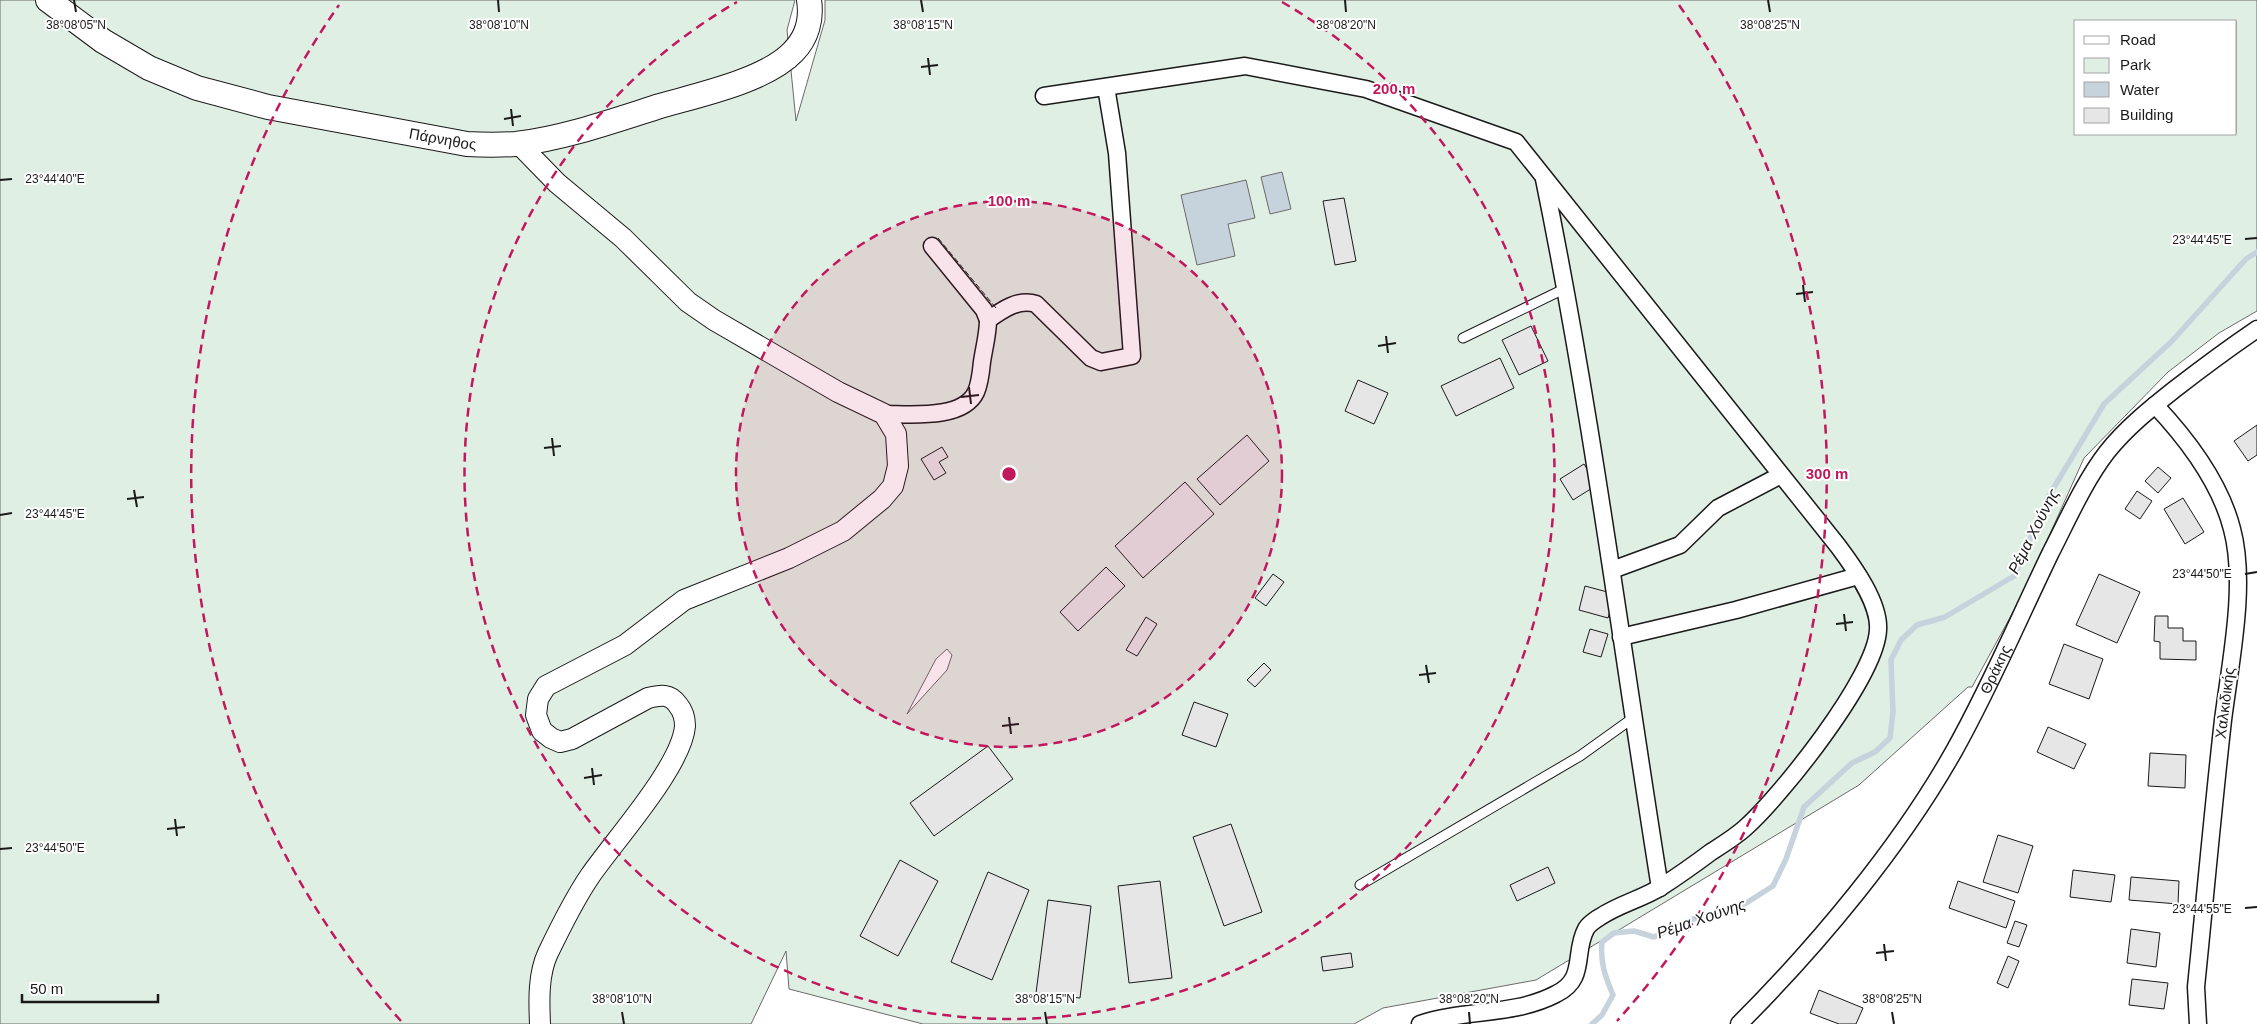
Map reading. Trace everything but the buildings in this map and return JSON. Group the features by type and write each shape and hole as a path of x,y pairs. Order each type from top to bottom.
{"main road":[{"name":"Πάρνηθος","path":"48,0 103,42 148,68 197,88 268,107 467,144 492,146 518,144 587,128 728,86 770,68 791,55 804,38 810,15 809,0"}],"street":[{"path":"1044,96 1245,66 1366,89 1516,142 1838,546 1858,576 1875,609 1878,632 1867,664 1850,697 1810,754 1766,807 1744,829 1660,888 1601,916 1586,928 1578,968 1572,982 1558,993 1530,1006 1442,1017 1420,1024"},
{"path":"988,320 1019,302 1029,301 1042,309 1091,358 1101,362 1132,356 1117,154 1106,87"},
{"path":"518,144 557,183 623,238 688,302 714,320 838,392 884,414 945,412 958,409 976,393 988,320 984,310 932,246"},
{"path":"1544,177 1566,288 1595,457 1660,888"},
{"name":"Θράκης","path":"1739,1024 1846,906 1907,823 1954,751 2065,525 2096,468 2122,435 2156,405 2257,329"},
{"name":"Χαλκιδικής","path":"2156,405 2197,457 2212,481 2232,528 2237,567 2234,633 2196,987 2198,1024"},
{"path":"540,1024 539,994 547,955 589,877 667,770 681,742 685,726 678,705 661,695 648,698 572,739 560,742 542,731 536,714 538,699 546,686 625,645 684,600 798,554 842,531 882,499 893,486 898,466 896,434 884,414"},
{"path":"1612,570 1680,545 1718,508 1781,475"},
{"path":"1622,637 1736,610 1858,576"}],"lane":[{"path":"1463,338 1566,288"},
{"path":"1360,885 1580,756 1633,718"}],"green space":[{"path":"0,0 795,0 787,30 796,121 825,20 825,0 2257,0 2257,311 2219,333 2168,372 2084,458 2024,592 1972,687 1968,687 1859,785 1536,980 1383,1008 1354,1024 923,1024 789,989 786,951 751,1024 0,1024","holes":["947,649 952,655 947,670 907,714 936,659"]}],"water":[{"path":"1282,172 1291,209 1270,214 1261,177"},
{"path":"1246,180 1255,218 1228,224 1235,256 1197,265 1181,195"}],"waterway":[{"name":"Ρέμα Χούνης","path":"1592,1024 1602,1015 1613,995 1604,969 1602,942 1614,933 1634,931 1654,937 1690,920 1743,905 1773,886 1786,859 1804,807 1852,763 1875,752 1890,738 1893,712 1891,660 1901,640 1917,625 1945,617 2014,576 2047,499 2104,404 2172,341 2246,259 2257,252"}],"fence":[{"path":"938,238 996,308"}]}
